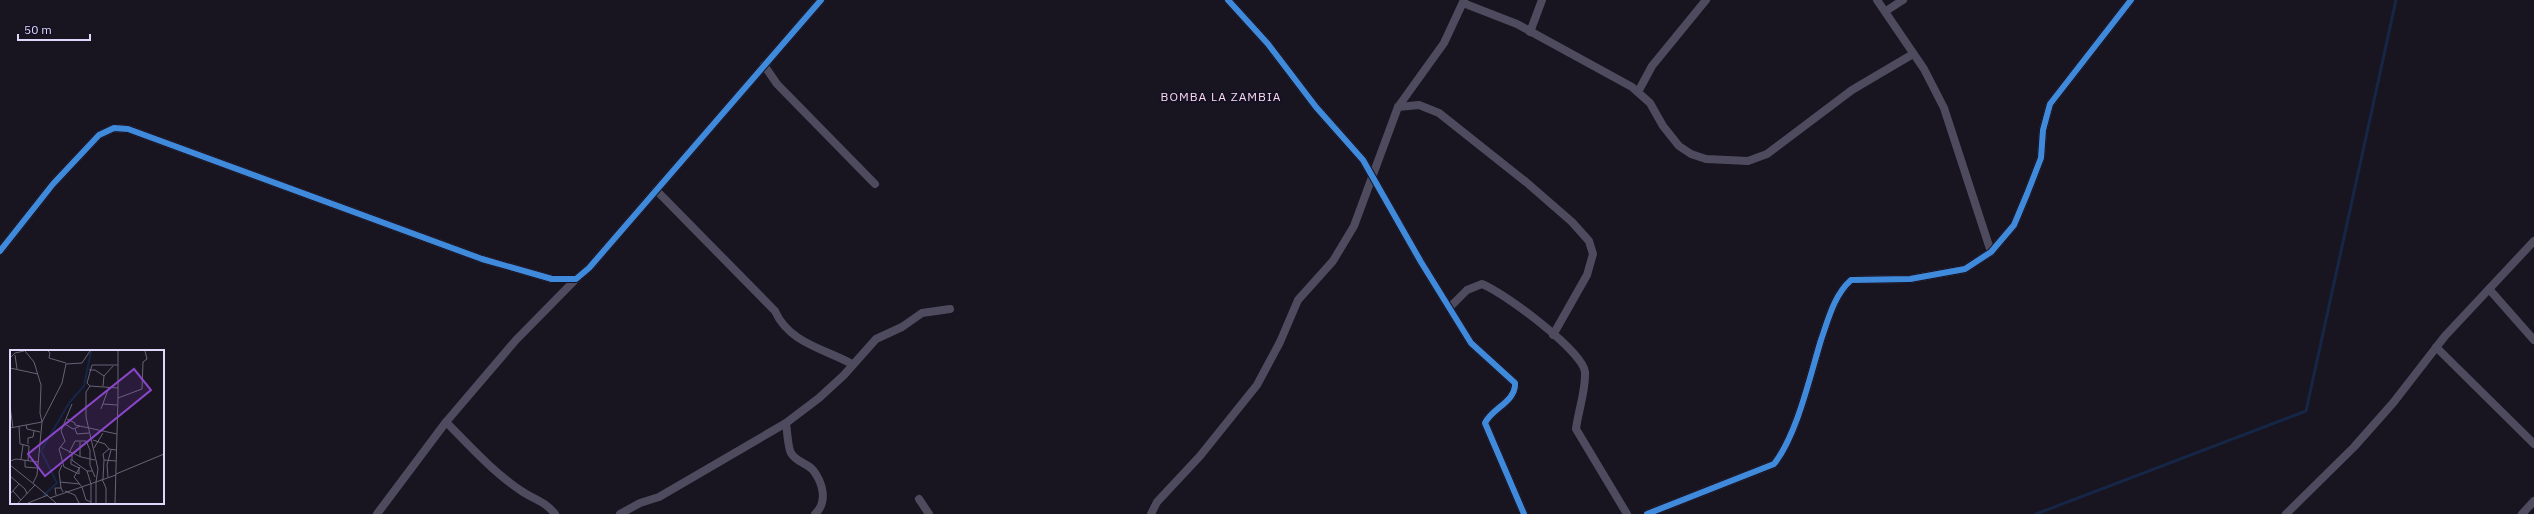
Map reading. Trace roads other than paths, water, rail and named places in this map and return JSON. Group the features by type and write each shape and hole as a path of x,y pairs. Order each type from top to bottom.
{"street":[{"path":"377,514 446,422 516,340 576,279 589,268 764,64 821,0"},
{"path":"1228,0 1268,44 1316,108 1364,160 1372,178 1471,343 1515,383 1515,390 1510,398 1484,424 1524,514"},
{"path":"1530,32 1542,0"},
{"path":"1638,92 1652,66 1706,0"},
{"path":"1877,0 1886,11 1924,69 1944,108 1991,252"},
{"path":"1886,11 1903,0"},
{"path":"1647,514 1774,464 1784,452 1828,318 1843,287 1851,280 1910,279 1965,269 1991,252 2014,225 2027,194 2041,158 2043,130 2050,104 2131,0"},
{"path":"1151,514 1157,502 1200,456 1257,385 1280,342 1298,300 1333,261 1354,226 1398,106 1444,43 1464,2 1530,32 1638,92 1650,103 1671,137 1691,154 1706,159 1748,162 1767,154 1852,90 1913,54"},
{"path":"764,64 777,84 876,184"},
{"path":"1398,106 1419,105 1439,113 1526,182 1572,222 1589,240 1593,254 1587,275 1553,335"},
{"path":"0,251 53,184 99,135 114,128 128,129 482,259 552,279 576,279"},
{"path":"656,190 775,312 780,323 796,336 822,352 832,352 852,364"},
{"path":"2286,514 2354,447 2393,403 2436,347 2534,241"},
{"path":"1450,307 1467,290 1482,284 1523,310 1575,353 1583,363 1585,373 1576,429 1627,514"},
{"path":"2489,289 2534,340"},
{"path":"620,514 640,503 659,497 786,423 819,398 876,339 902,327 922,313 950,309"},
{"path":"2436,347 2534,444"},
{"path":"446,422 509,482 530,496 541,500 555,514"},
{"path":"786,423 790,452 796,460 812,469 823,492 824,500 820,509 815,514"},
{"path":"919,499 929,514"},
{"path":"2522,514 2534,501"}],"waterway":[{"path":"2036,514 2306,411 2396,0"}],"district":[{"name":"BOMBA LA ZAMBIA","path":"1221,97"}]}
